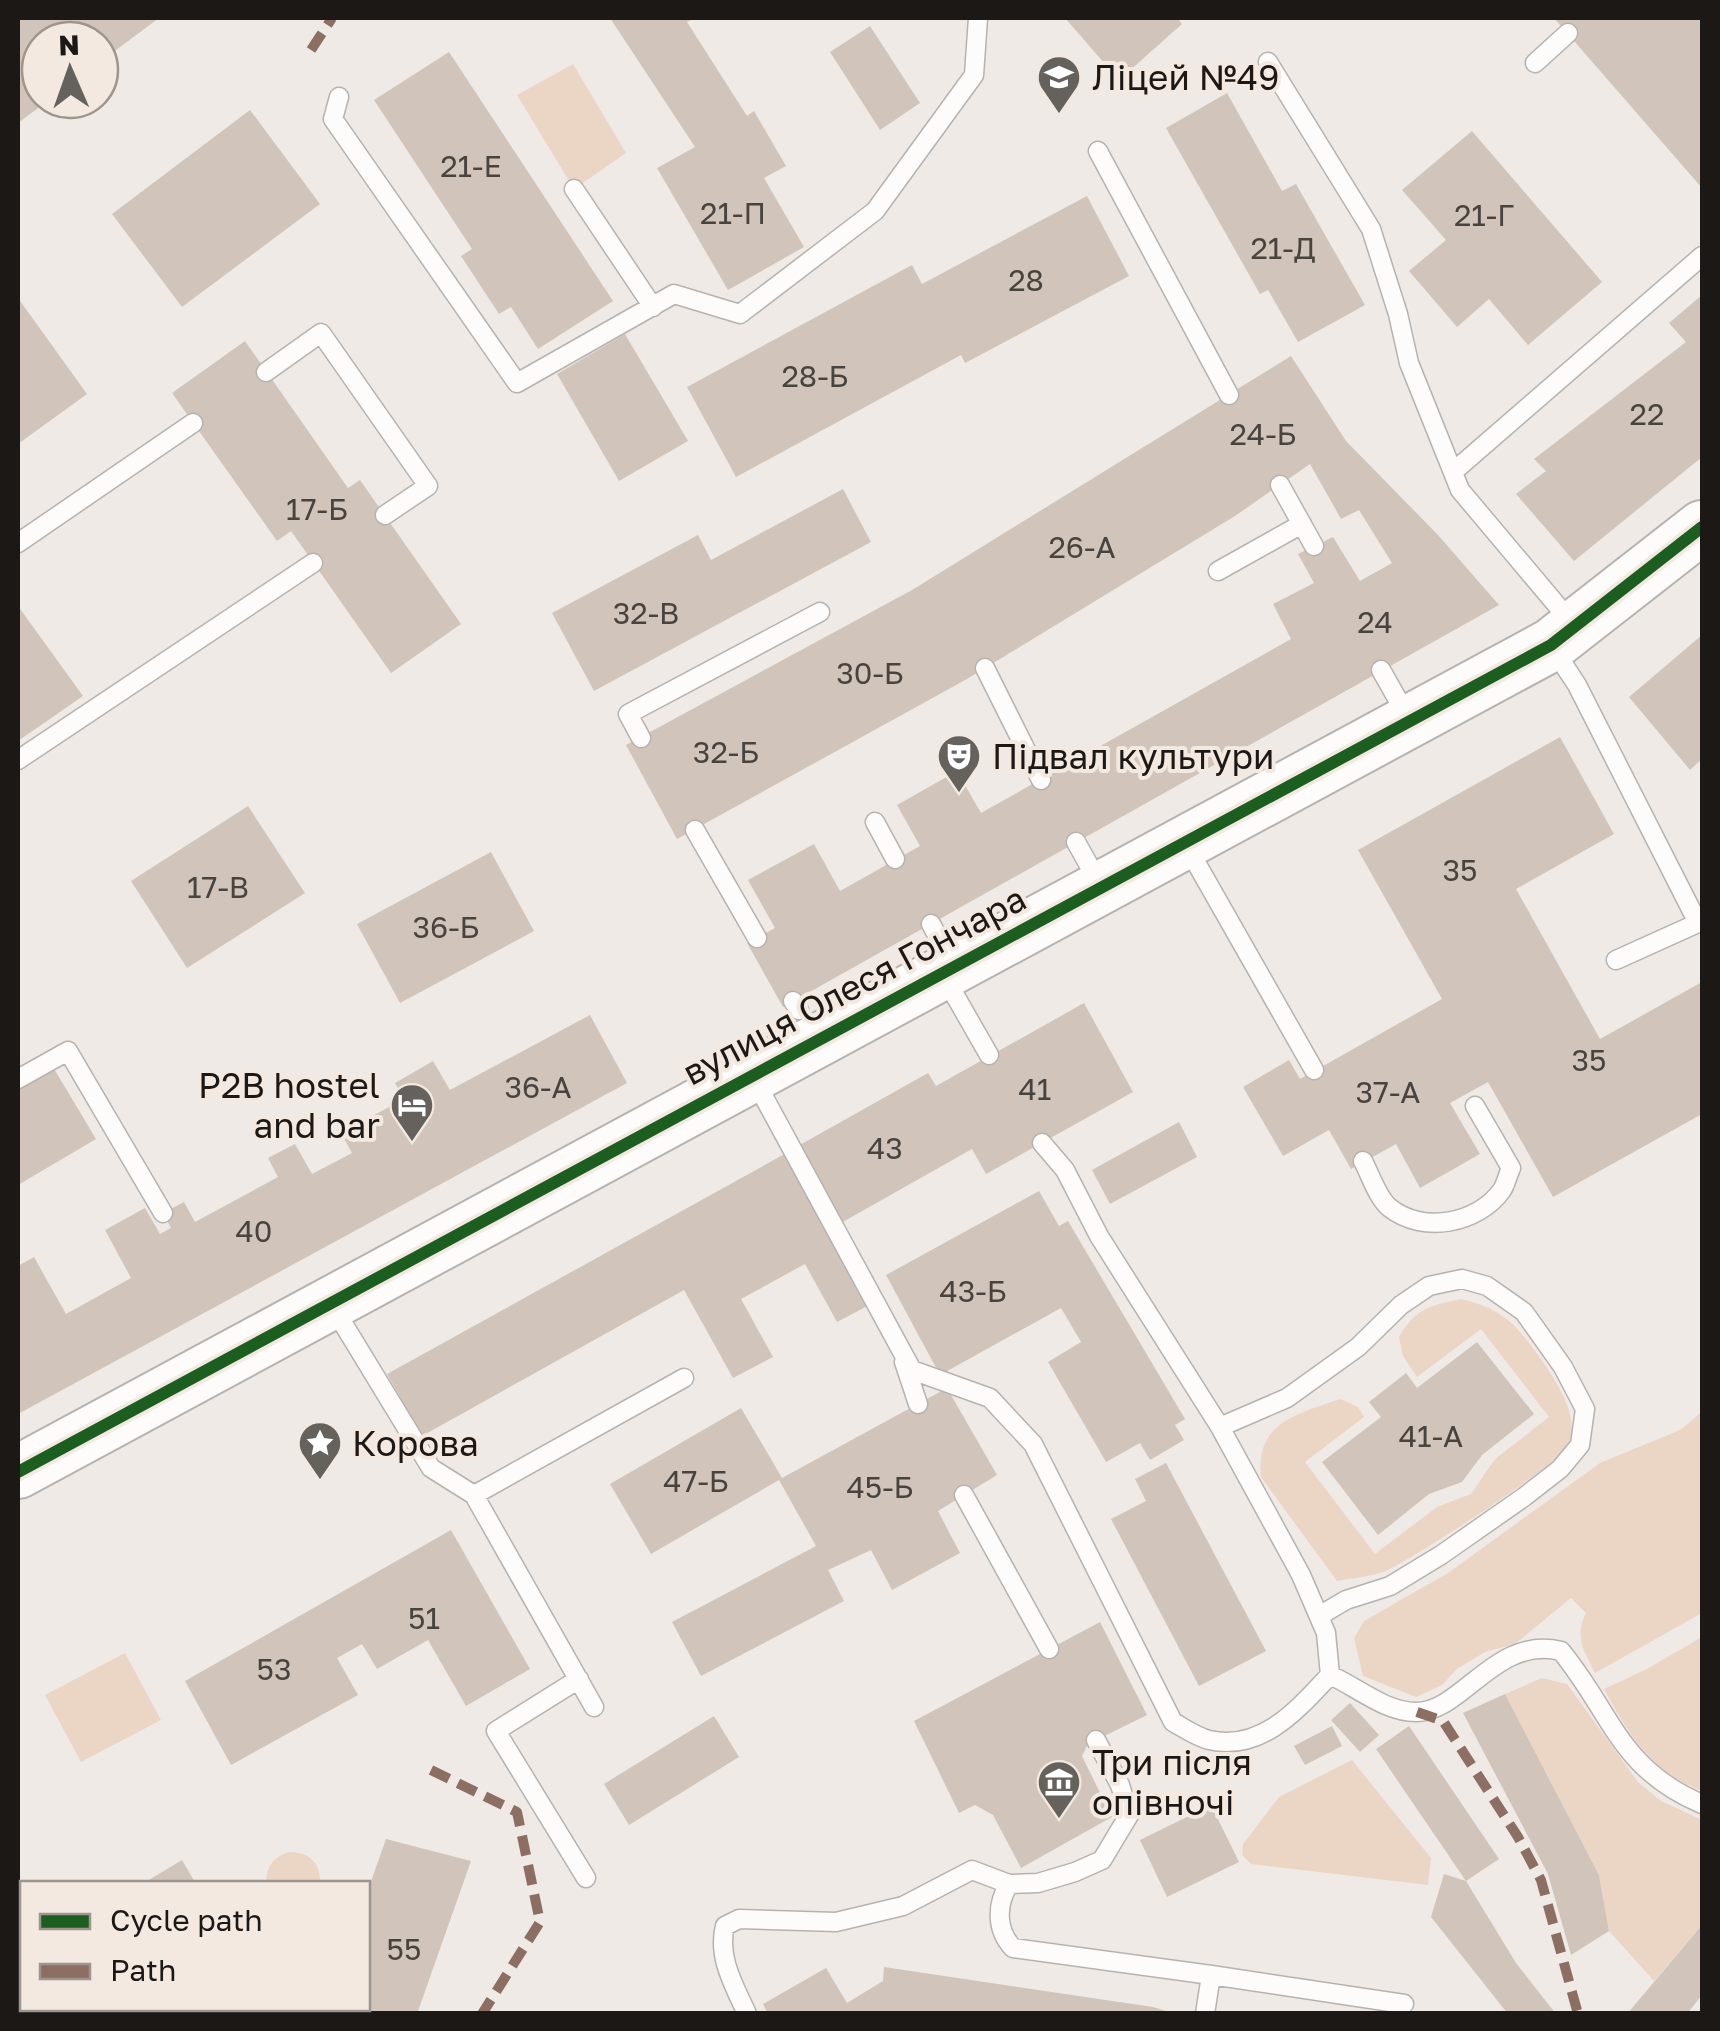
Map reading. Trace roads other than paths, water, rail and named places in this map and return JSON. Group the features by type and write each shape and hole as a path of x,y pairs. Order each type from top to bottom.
{"street":[{"name":"вулиця Олеся Гончара","path":"18,1472 751,1075 942,954 1100,887 1563,636 1702,527"}],"lane":[{"path":"339,96 334,119 517,383 674,294 740,314 875,211 974,75 978,18"},
{"path":"1535,63 1568,33"},
{"path":"1268,62 1372,229 1410,363 1460,490 1559,604 1563,636 1577,685 1698,923 1616,960"},
{"path":"1098,152 1229,396"},
{"path":"574,189 653,307"},
{"path":"1453,472 1702,256"},
{"path":"266,372 321,333 428,486 384,515"},
{"path":"18,544 193,422"},
{"path":"1280,485 1314,546"},
{"path":"1218,571 1302,524"},
{"path":"18,760 313,563"},
{"path":"641,738 628,714 820,612"},
{"path":"986,668 1041,780"},
{"path":"1382,670 1409,720"},
{"path":"875,822 895,860"},
{"path":"694,830 757,938"},
{"path":"1076,842 1100,887"},
{"path":"1184,842 1314,1070"},
{"path":"942,954 989,1055"},
{"path":"18,1078 68,1050 163,1213"},
{"path":"751,1075 912,1370 990,1398 1033,1444 1173,1722 1208,1740 1242,1741 1270,1731 1330,1676"},
{"path":"1364,1160 1387,1207 1415,1221 1444,1224 1476,1212 1502,1190 1511,1168 1475,1106"},
{"path":"1042,1142 1065,1170 1098,1236 1220,1427 1300,1575 1326,1633 1330,1676"},
{"path":"1220,1427 1287,1398 1358,1346 1429,1286 1462,1279 1486,1286 1524,1312 1563,1367 1584,1409 1580,1445 1560,1469 1441,1555 1390,1586 1346,1600 1318,1616"},
{"path":"330,1302 431,1468 474,1495 594,1707"},
{"path":"900,1347 918,1404"},
{"path":"474,1495 684,1378"},
{"path":"964,1495 1048,1649"},
{"path":"1330,1676 1383,1704 1418,1712 1450,1699 1473,1678 1517,1654 1540,1646 1560,1651 1621,1743 1645,1770 1668,1788 1702,1804"},
{"path":"578,1679 496,1731 586,1878"},
{"path":"747,2014 726,1967 721,1940 725,1926 739,1920 836,1922 903,1906 972,1870 1009,1884 1038,1882 1102,1860 1129,1816 1120,1785 1096,1740"},
{"path":"1009,1884 999,1911 1004,1938 1013,1948 1404,2004"},
{"path":"1205,2014 1212,1975"}],"place":[{"name":"Ліцей №49","path":"1059,115"},
{"name":"Підвал культури","path":"959,794"},
{"name":"P2B hostel and bar","path":"412,1143"},
{"name":"Корова","path":"320,1481"},
{"name":"Три після опівночі","path":"1059,1820"}]}
